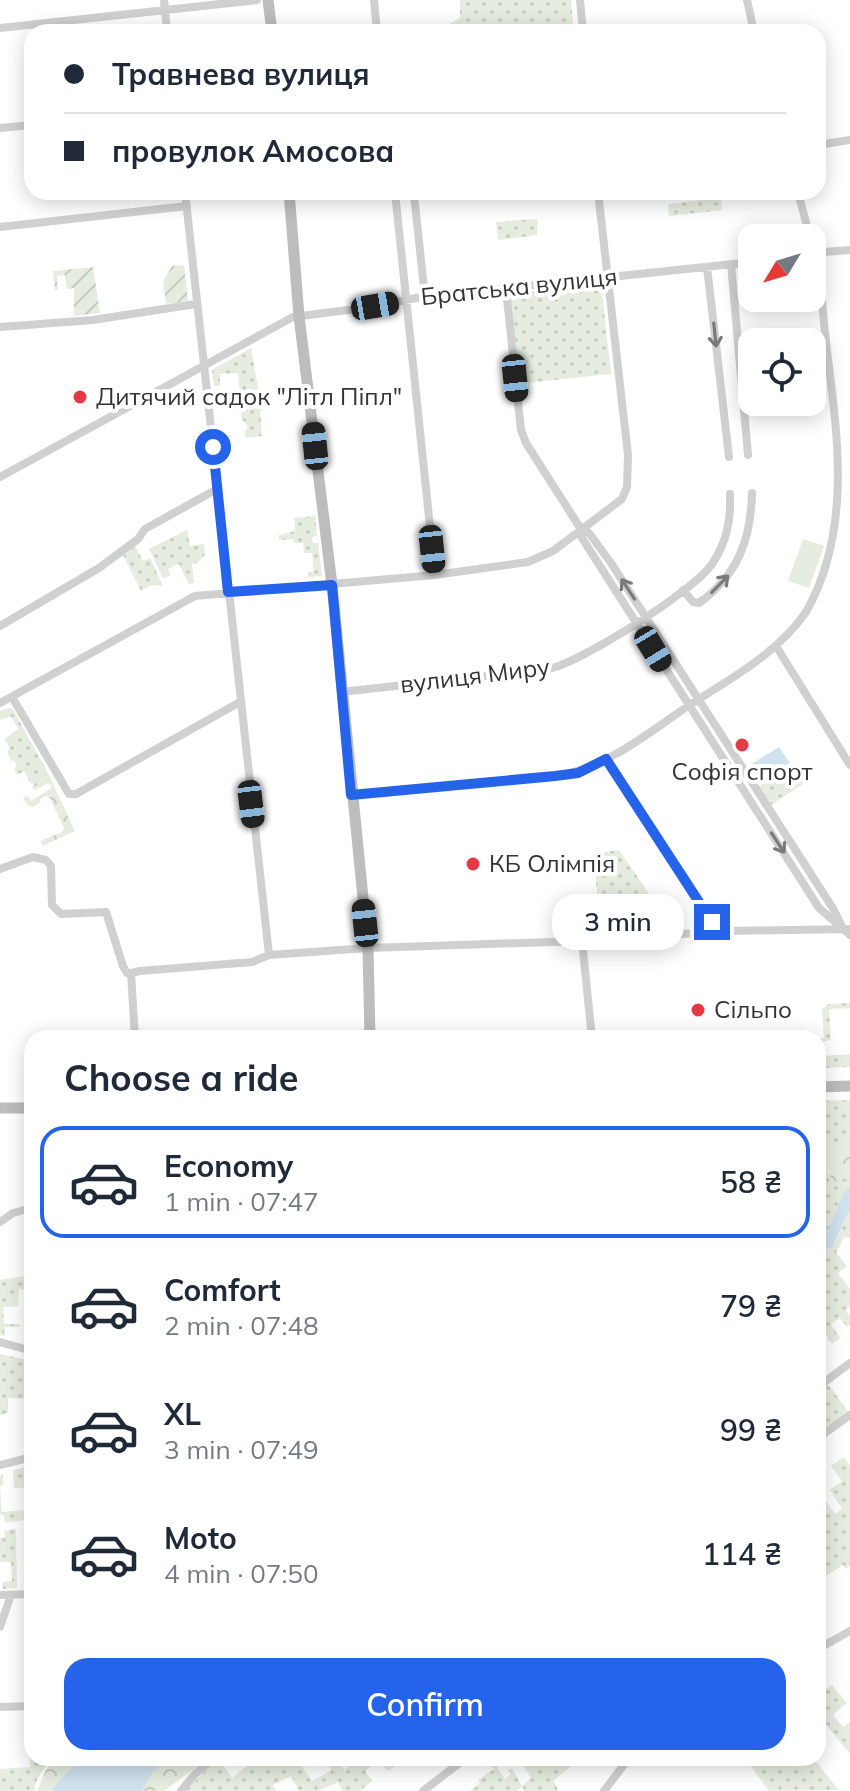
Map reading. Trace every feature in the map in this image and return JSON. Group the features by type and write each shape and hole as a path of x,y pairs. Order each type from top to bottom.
{"street":[{"path":"29,24 164,5 257,0"},
{"path":"268,0 271,24"},
{"path":"374,0 376,24"},
{"path":"580,0 582,24"},
{"path":"747,0 752,24"},
{"path":"0,28 24,25"},
{"path":"0,128 24,126"},
{"path":"826,144 850,140"},
{"path":"186,200 269,955"},
{"path":"290,200 299,316 332,585 368,948 370,1030"},
{"path":"396,200 435,575"},
{"path":"415,200 425,297"},
{"path":"0,703 195,596 435,575 528,562 553,551 622,499 628,476 627,441 599,200"},
{"path":"800,200 806,224"},
{"path":"0,227 187,206"},
{"path":"826,250 850,250"},
{"name":"Братська вулиця","path":"0,477 299,316 425,297 738,263"},
{"path":"731,264 748,455"},
{"path":"707,267 729,457"},
{"path":"506,289 521,430 582,530 582,538 819,908 848,931"},
{"path":"0,327 93,320 196,304"},
{"path":"351,795 567,775 587,770 745,670 776,646 805,615 820,588 838,536 842,513 838,422 822,312"},
{"path":"0,626 99,568 138,539 145,529 217,489"},
{"path":"683,590 693,602 704,600 731,573 746,542 752,493"},
{"name":"вулиця Миру","path":"341,692 557,667 631,628 710,567 727,536 730,494"},
{"path":"582,530 589,533 645,616 848,931"},
{"path":"776,646 850,765"},
{"path":"12,697 69,794 76,794 240,702"},
{"path":"606,759 718,932"},
{"path":"736,778 740,772 746,772"},
{"path":"0,869 40,857 46,860 51,866 52,905 61,914 106,912 127,973 252,962 269,955 368,948 582,941 798,929 848,931"},
{"path":"819,908 826,909 829,903"},
{"path":"798,929 815,924 820,916 819,908"},
{"path":"582,941 591,1030"},
{"path":"131,973 135,1030"},
{"path":"826,1087 850,1086"},
{"path":"0,1108 24,1108"},
{"path":"0,1222 24,1210"},
{"path":"0,1342 24,1349"},
{"path":"826,1381 850,1363"},
{"path":"826,1432 850,1415"},
{"path":"0,1465 24,1459"},
{"path":"0,1595 24,1594"},
{"path":"0,1627 11,1595"},
{"path":"826,1644 850,1631"},
{"path":"0,1707 24,1706"},
{"path":"181,1791 204,1766"},
{"path":"423,1791 456,1766"},
{"path":"604,1791 623,1766"}],"green space":[{"path":"460,0 571,0 573,24 449,24 460,18"},
{"path":"721,200 722,210 670,216 669,204"},
{"path":"536,219 537,235 498,240 496,222"},
{"path":"184,265 188,301 166,304 163,281 172,266"},
{"path":"93,267 100,313 74,316 74,288 67,289 65,275 57,276 58,290 55,290 53,271"},
{"path":"601,284 611,374 518,384 510,294"},
{"path":"251,348 262,410 262,436 246,438 248,427 241,412 238,412 241,407 238,373 220,374 220,386 214,386 212,370"},
{"path":"315,516 317,536 312,537 313,543 318,543 322,576 308,577 308,572 314,571 312,553 304,553 303,543 294,543 293,539 279,540 279,535 295,531 294,518"},
{"path":"187,530 190,546 204,544 205,555 192,564 194,583 189,584 179,564 168,569 171,575 163,578 149,549"},
{"path":"803,539 824,546 809,588 788,581"},
{"path":"135,546 143,561 150,558 163,586 152,585 141,591 123,555"},
{"path":"10,708 49,775 34,784 24,771 17,775 14,769 17,766 7,751 10,749 5,739 18,729 11,716 0,720 0,711"},
{"path":"794,763 806,782 771,805 759,786"},
{"path":"49,775 75,831 43,846 41,841 62,832 64,828 50,798 40,799 33,807 27,805 23,798 28,796 31,801 50,789 52,786 48,783 35,790 32,788"},
{"path":"619,850 652,898 651,901 598,905 594,854"},
{"path":"850,1003 850,1008 829,1009 831,1040 826,1041 822,1009 829,1004"},
{"path":"850,1054 850,1067 826,1068 826,1056"},
{"path":"850,1100 850,1134 835,1147 826,1146 826,1101"},
{"path":"850,1134 850,1175 840,1181 829,1182 831,1173 826,1168 826,1146 835,1147"},
{"path":"826,1168 831,1174 829,1181 840,1181 850,1175 850,1187 846,1189 835,1242 850,1210 850,1238 844,1237 836,1253 847,1266 838,1273 850,1289 850,1306 846,1310 850,1325 847,1327 840,1318 831,1324 840,1338 832,1344 826,1335"},
{"path":"24,1276 24,1290 19,1289 18,1306 3,1307 4,1324 19,1324 20,1327 5,1327 4,1336 0,1335 0,1280"},
{"path":"0,1354 24,1359 24,1399 8,1398 8,1413 0,1415"},
{"path":"828,1384 850,1414 828,1429 826,1426"},
{"path":"844,1457 850,1466 850,1566 846,1569 843,1565 826,1576 826,1501 835,1514 842,1509 830,1490 842,1481 831,1466"},
{"path":"24,1468 24,1488 14,1488 13,1470"},
{"path":"0,1487 2,1512 24,1510 24,1520 5,1523 4,1516 0,1514"},
{"path":"16,1529 17,1588 3,1589 2,1582 12,1581 11,1562 0,1562 0,1538 5,1537 4,1531"},
{"path":"832,1685 847,1703 833,1715 843,1727 850,1722 850,1754 826,1725 826,1690"},
{"path":"46,1766 34,1791 0,1791 0,1769"},
{"path":"74,1766 51,1791 37,1791 47,1768"},
{"path":"159,1766 198,1766 164,1791 142,1791"},
{"path":"210,1766 224,1766 232,1778 247,1766 302,1766 312,1781 332,1770 329,1766 341,1766 344,1770 349,1766 371,1766 365,1771 372,1781 360,1791 342,1791 338,1782 318,1791 299,1791 291,1776 273,1785 276,1791 185,1791"},
{"path":"492,1766 496,1766 505,1779 512,1768 522,1786 531,1778 523,1766 571,1766 553,1781 559,1791 525,1791 522,1787 516,1791 470,1791 480,1783 478,1780 494,1769"},
{"path":"751,1766 820,1766 839,1790 769,1791"}],"water":[{"path":"779,747 790,763 760,782 750,765"},
{"path":"850,1187 850,1210 831,1249 826,1248 829,1227 846,1189"},
{"path":"74,1766 160,1766 142,1791 51,1791"}],"place":[{"name":"Дитячий садок \"Літл Піпл\"","path":"80,397"},
{"name":"Софія спорт","path":"742,745"},
{"name":"КБ Олімпія","path":"473,864"},
{"name":"Сільпо","path":"698,1010"}],"route":[{"path":"213,447 228,592 332,585 351,795 578,773 606,759 712,922"}]}
